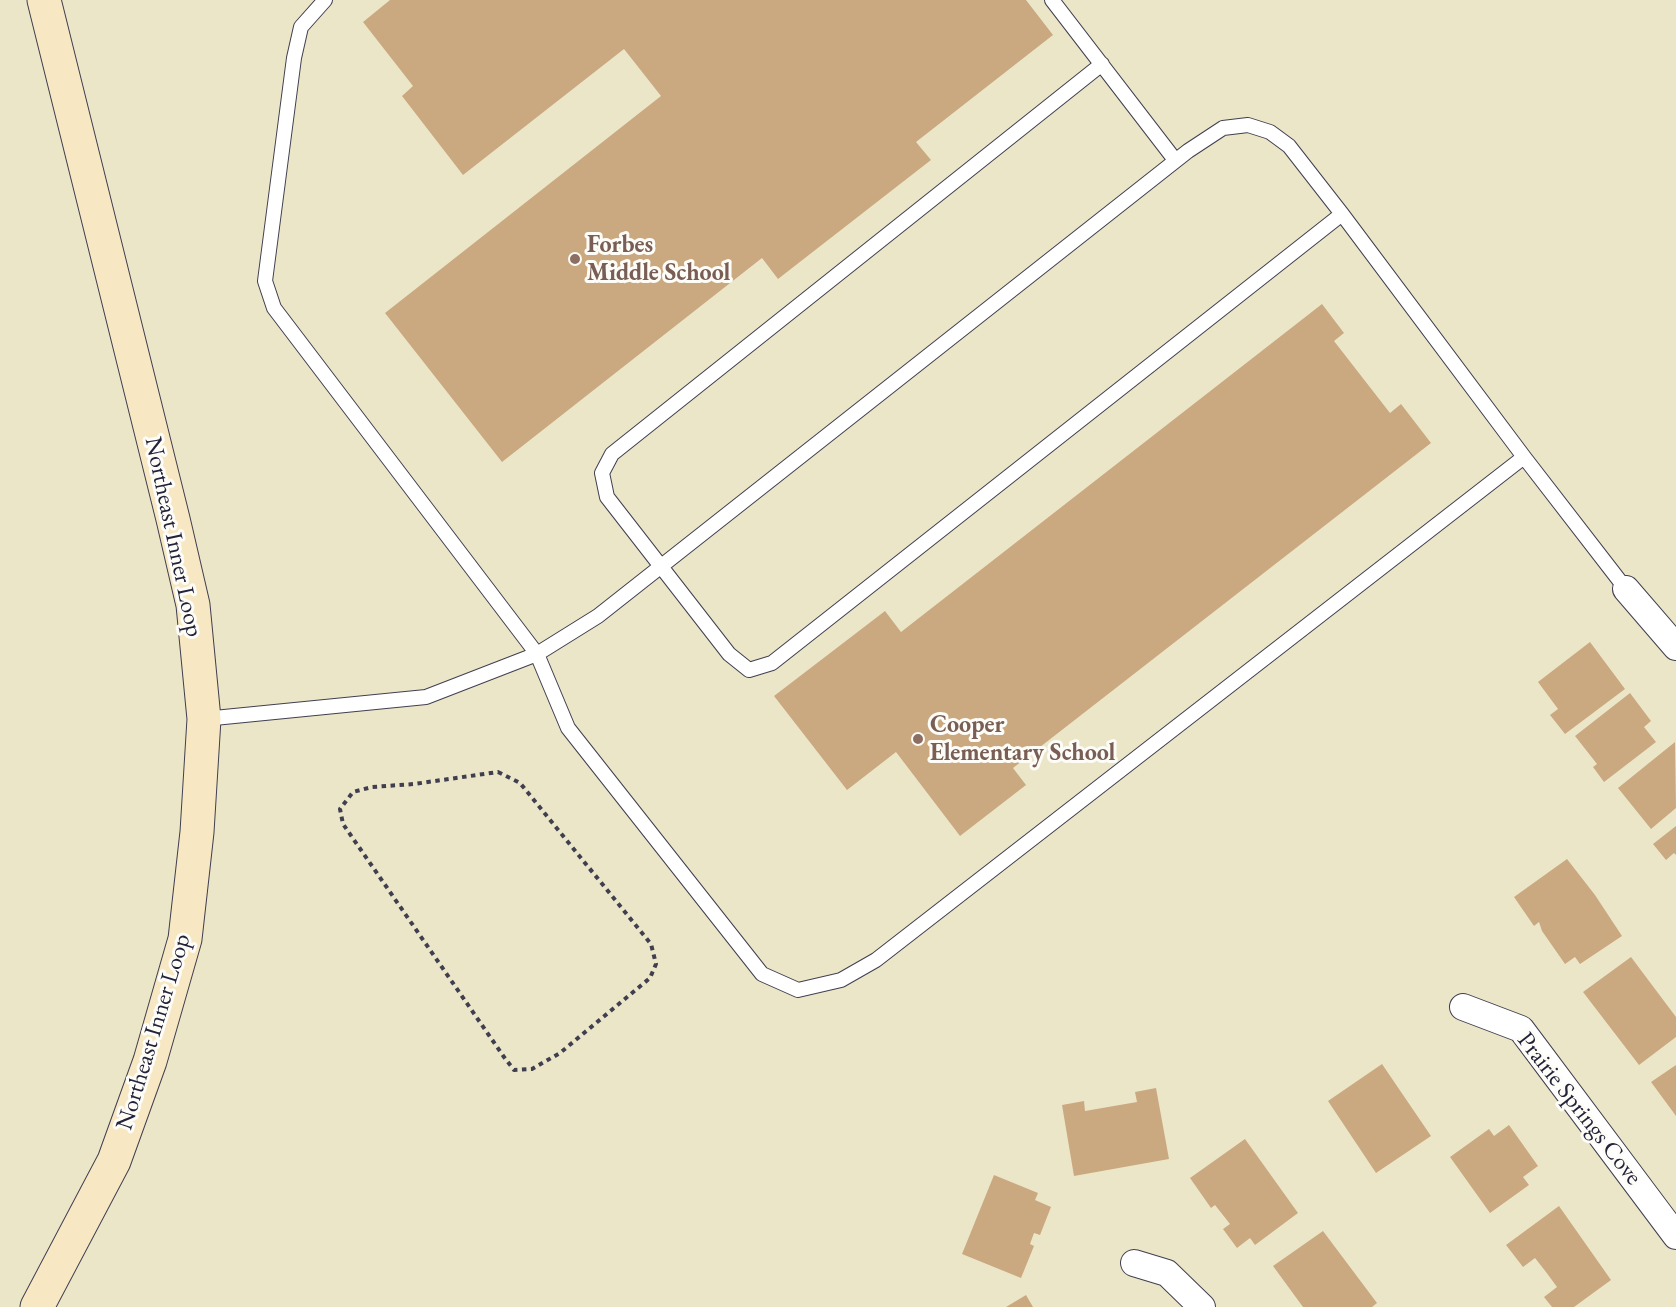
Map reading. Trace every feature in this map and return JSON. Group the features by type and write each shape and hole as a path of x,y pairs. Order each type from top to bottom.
{"main road":[{"name":"Northeast Inner Loop","path":"37,1307 114,1161 150,1061 176,972 185,939 204,719 193,605 44,0"}],"street":[{"path":"1626,589 1676,647"},
{"name":"Prairie Springs Cove","path":"1463,1007 1521,1029 1676,1236"},
{"path":"1134,1263 1167,1273 1202,1307"}],"lane":[{"path":"325,0 301,27 294,58 266,281 274,308 537,654 568,728 762,974 798,990 841,980 876,960 1524,457"},
{"path":"1052,0 1175,160"},
{"path":"1102,64 612,454 602,473 607,497 729,654 749,670 772,663 1342,214"},
{"path":"204,719 426,697 537,654 598,616 1175,160 1223,128 1248,125 1270,132 1289,146 1626,589"}],"path":[{"path":"498,772 520,783 651,944 656,964 650,978 560,1053 532,1069 514,1070 504,1057 343,824 340,809 353,792 372,787 414,784 498,772"}],"building":[{"path":"390,0 1026,0 1053,35 916,142 931,160 778,279 762,258 502,462 385,313 661,96 624,49 463,175 402,96 413,86 363,22"},
{"path":"1322,304 1344,333 1334,341 1390,413 1401,404 1431,443 1013,768 1026,785 960,836 896,752 847,790 774,696 885,611 901,632"},
{"path":"1590,642 1625,689 1565,734 1550,715 1558,709 1538,682"},
{"path":"1630,693 1651,721 1644,727 1656,742 1604,782 1593,767 1597,764 1575,736"},
{"path":"1675,742 1676,808 1651,829 1618,788"},
{"path":"1676,826 1676,855 1674,853 1666,860 1653,844"},
{"path":"1567,859 1595,895 1622,936 1580,964 1575,957 1565,964 1542,931 1539,922 1534,926 1514,897"},
{"path":"1631,957 1676,1017 1676,1037 1639,1065 1583,992"},
{"path":"1382,1064 1431,1136 1376,1173 1328,1101"},
{"path":"1676,1065 1676,1116 1651,1082"},
{"path":"1156,1088 1169,1159 1074,1176 1062,1105 1084,1101 1085,1111 1137,1102 1135,1092"},
{"path":"1509,1125 1538,1166 1523,1177 1529,1185 1490,1213 1450,1157 1489,1129 1494,1136"},
{"path":"1245,1139 1298,1213 1255,1245 1250,1238 1237,1248 1223,1229 1230,1224 1215,1205 1211,1208 1190,1178"},
{"path":"994,1175 1038,1193 1035,1200 1051,1207 1040,1235 1034,1233 1030,1244 1034,1246 1021,1278 962,1254"},
{"path":"1559,1206 1611,1280 1574,1307 1552,1307 1544,1297 1557,1287 1546,1272 1535,1258 1523,1267 1506,1245"},
{"path":"1323,1231 1377,1303 1372,1307 1303,1307 1273,1266"},
{"path":"1026,1295 1033,1307 1006,1307"}],"place":[{"name":"Forbes Middle School","path":"575,259"},
{"name":"Cooper Elementary School","path":"918,739"}]}
